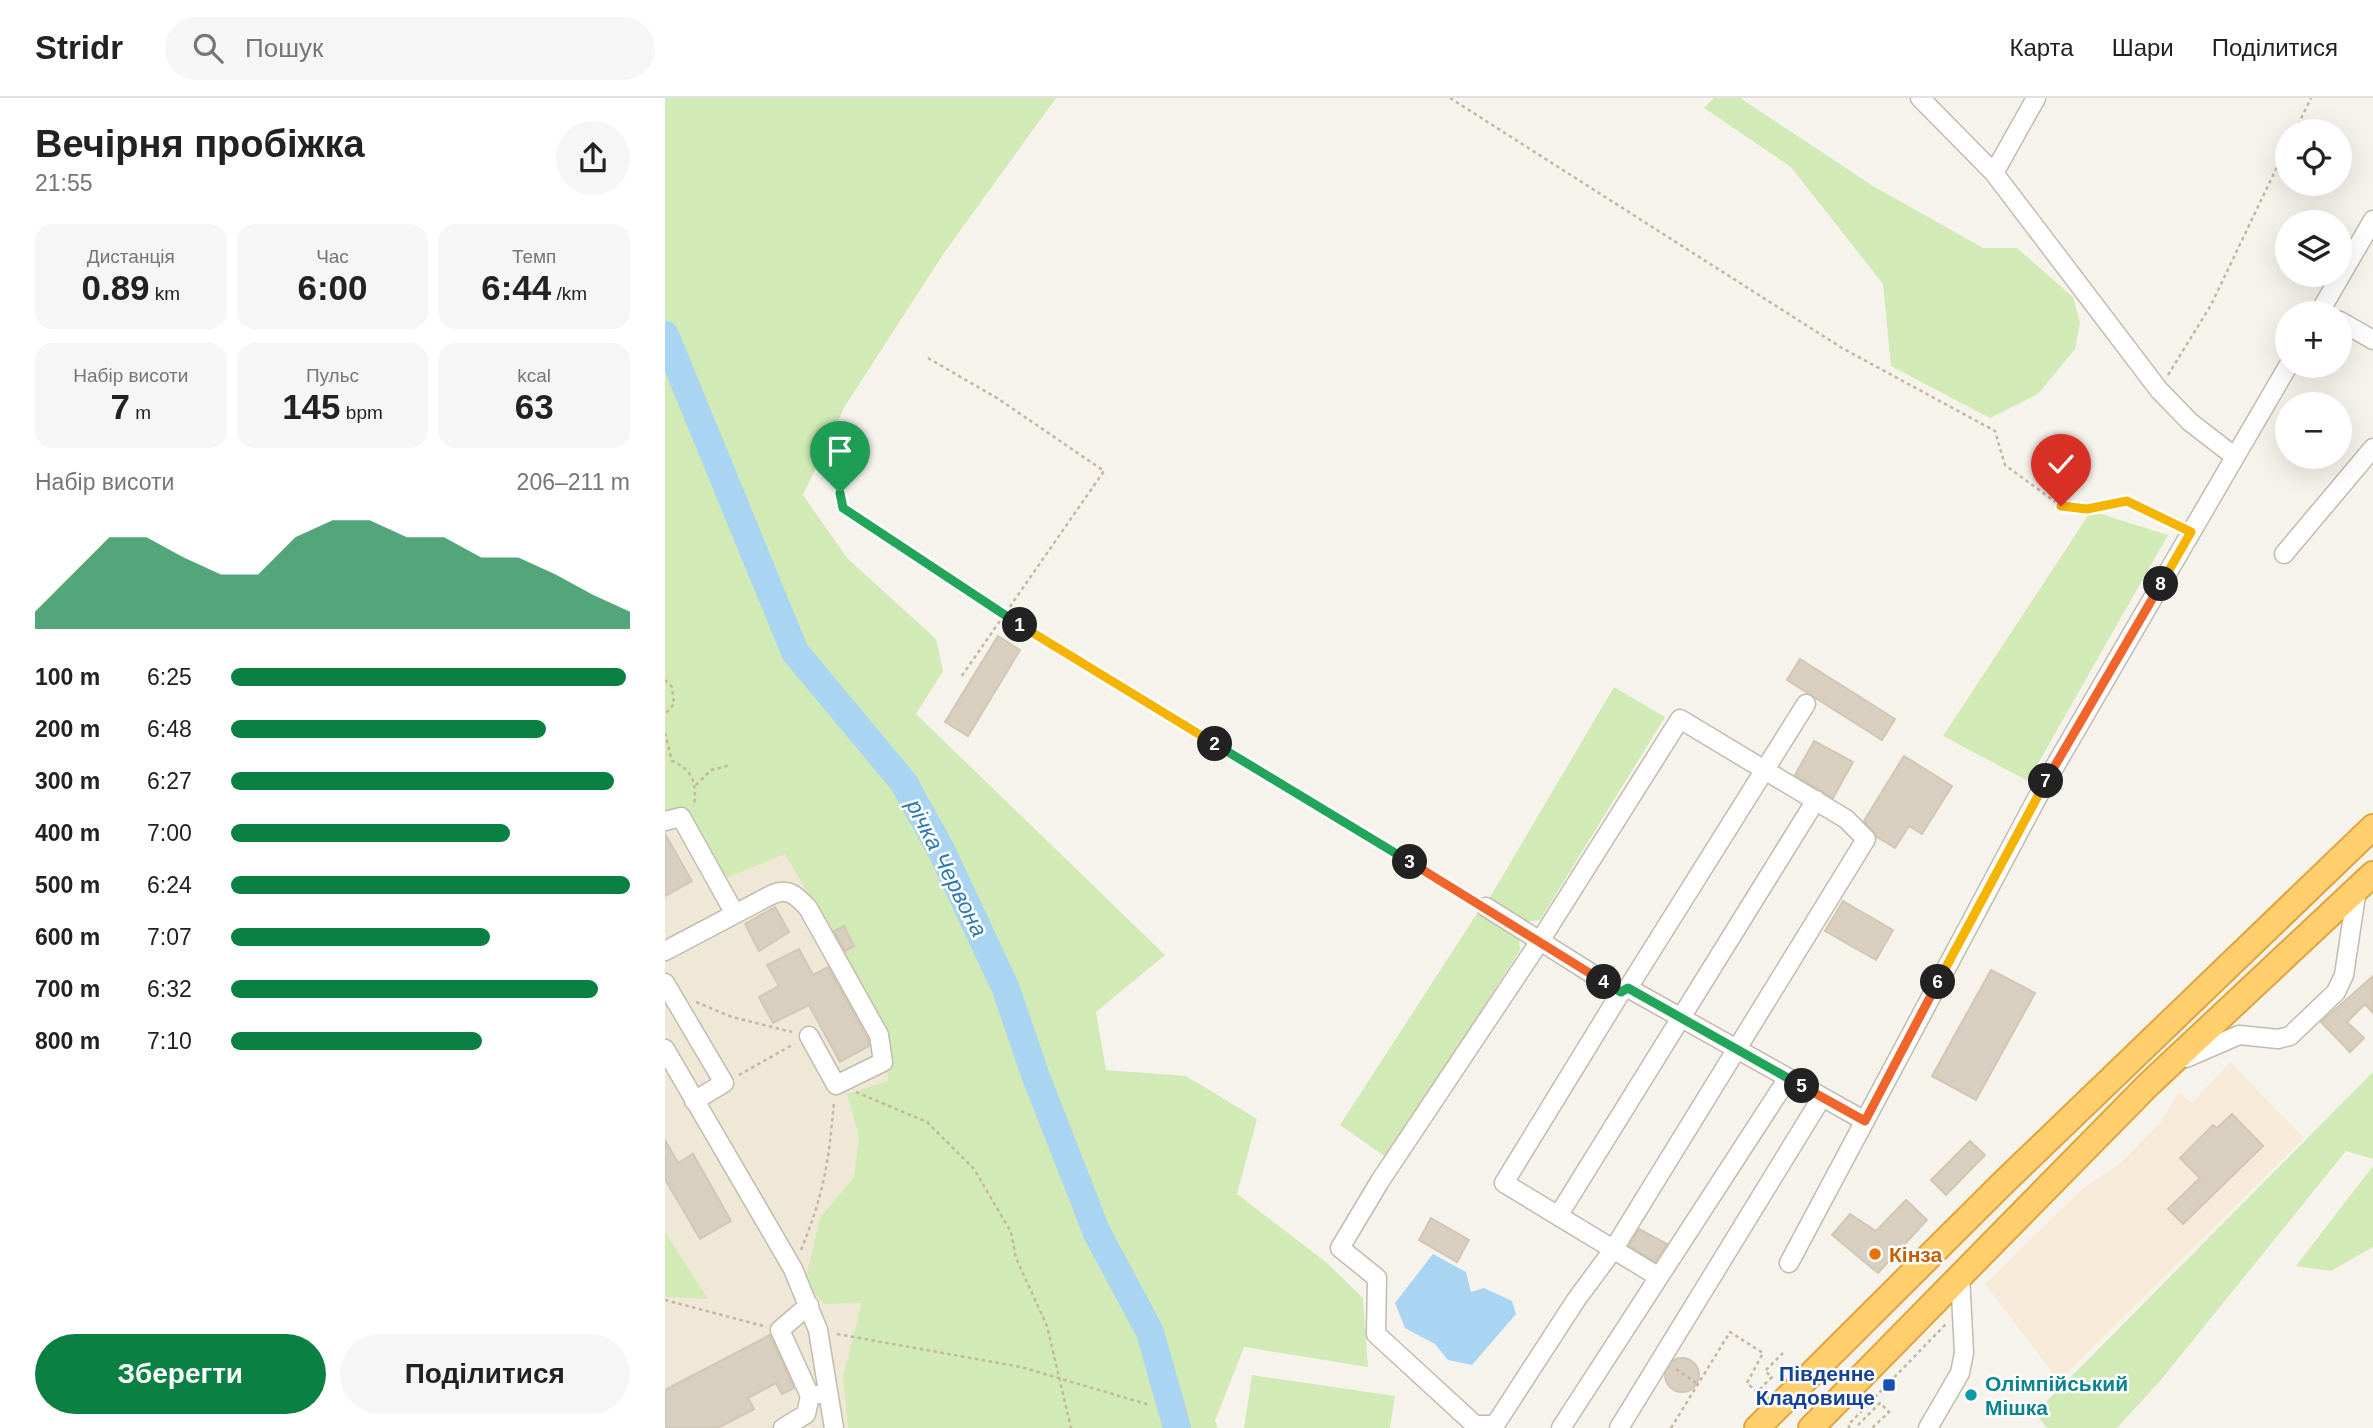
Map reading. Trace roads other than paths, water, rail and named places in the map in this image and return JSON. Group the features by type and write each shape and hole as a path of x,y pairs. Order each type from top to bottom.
{"highway":[{"path":"1757,1428 2003,1183 2373,827"},
{"path":"1811,1428 2167,1067 2365,882"}],"street":[{"path":"1920,98 1994,173 2159,390 2190,422 2234,456"},
{"path":"1994,173 2036,98"},
{"path":"2328,301 2373,220"},
{"path":"2352,328 2373,340"},
{"path":"1789,1263 2043,785 2281,378"},
{"path":"2284,554 2373,447"},
{"path":"1659,1277 1504,1183 1806,704"},
{"path":"1680,719 1816,800 1846,819 1866,839 1613,1250 1576,1300 1495,1425 1475,1425 1376,1334 1377,1278 1340,1248 1380,1181 1540,941 1680,719"},
{"path":"1558,1216 1816,800"},
{"path":"673,819 735,914"},
{"path":"2167,1067 2239,1035 2278,1039 2290,1036 2336,992 2344,975 2365,882"},
{"path":"665,951 780,891 793,893 808,908 882,1043 883,1062 836,1085 809,1035"},
{"path":"1486,907 1624,990 1682,1017 1865,1121"},
{"path":"665,983 725,1083 694,1101"},
{"path":"665,1049 793,1269 818,1330 819,1394 806,1414 783,1428"},
{"path":"1561,1428 1788,1078"},
{"path":"1619,1428 1822,1097"},
{"path":"1928,1428 1960,1373 1964,1353 1960,1275"},
{"path":"809,1305 780,1330 819,1394 834,1428"}],"water":[{"path":"1433,1254 1466,1272 1471,1292 1484,1288 1512,1301 1516,1314 1472,1365 1448,1360 1435,1344 1405,1328 1395,1303"}],"waterway":[{"name":"річка Червона","path":"665,335 795,652 904,783 941,850 1006,989 1036,1077 1097,1233 1150,1332 1177,1428"}],"place":[{"name":"Кінза","path":"1875,1254"},
{"name":"Південне Кладовище","path":"1889,1385"},
{"name":"Олімпійський Мішка","path":"1971,1395"}]}
